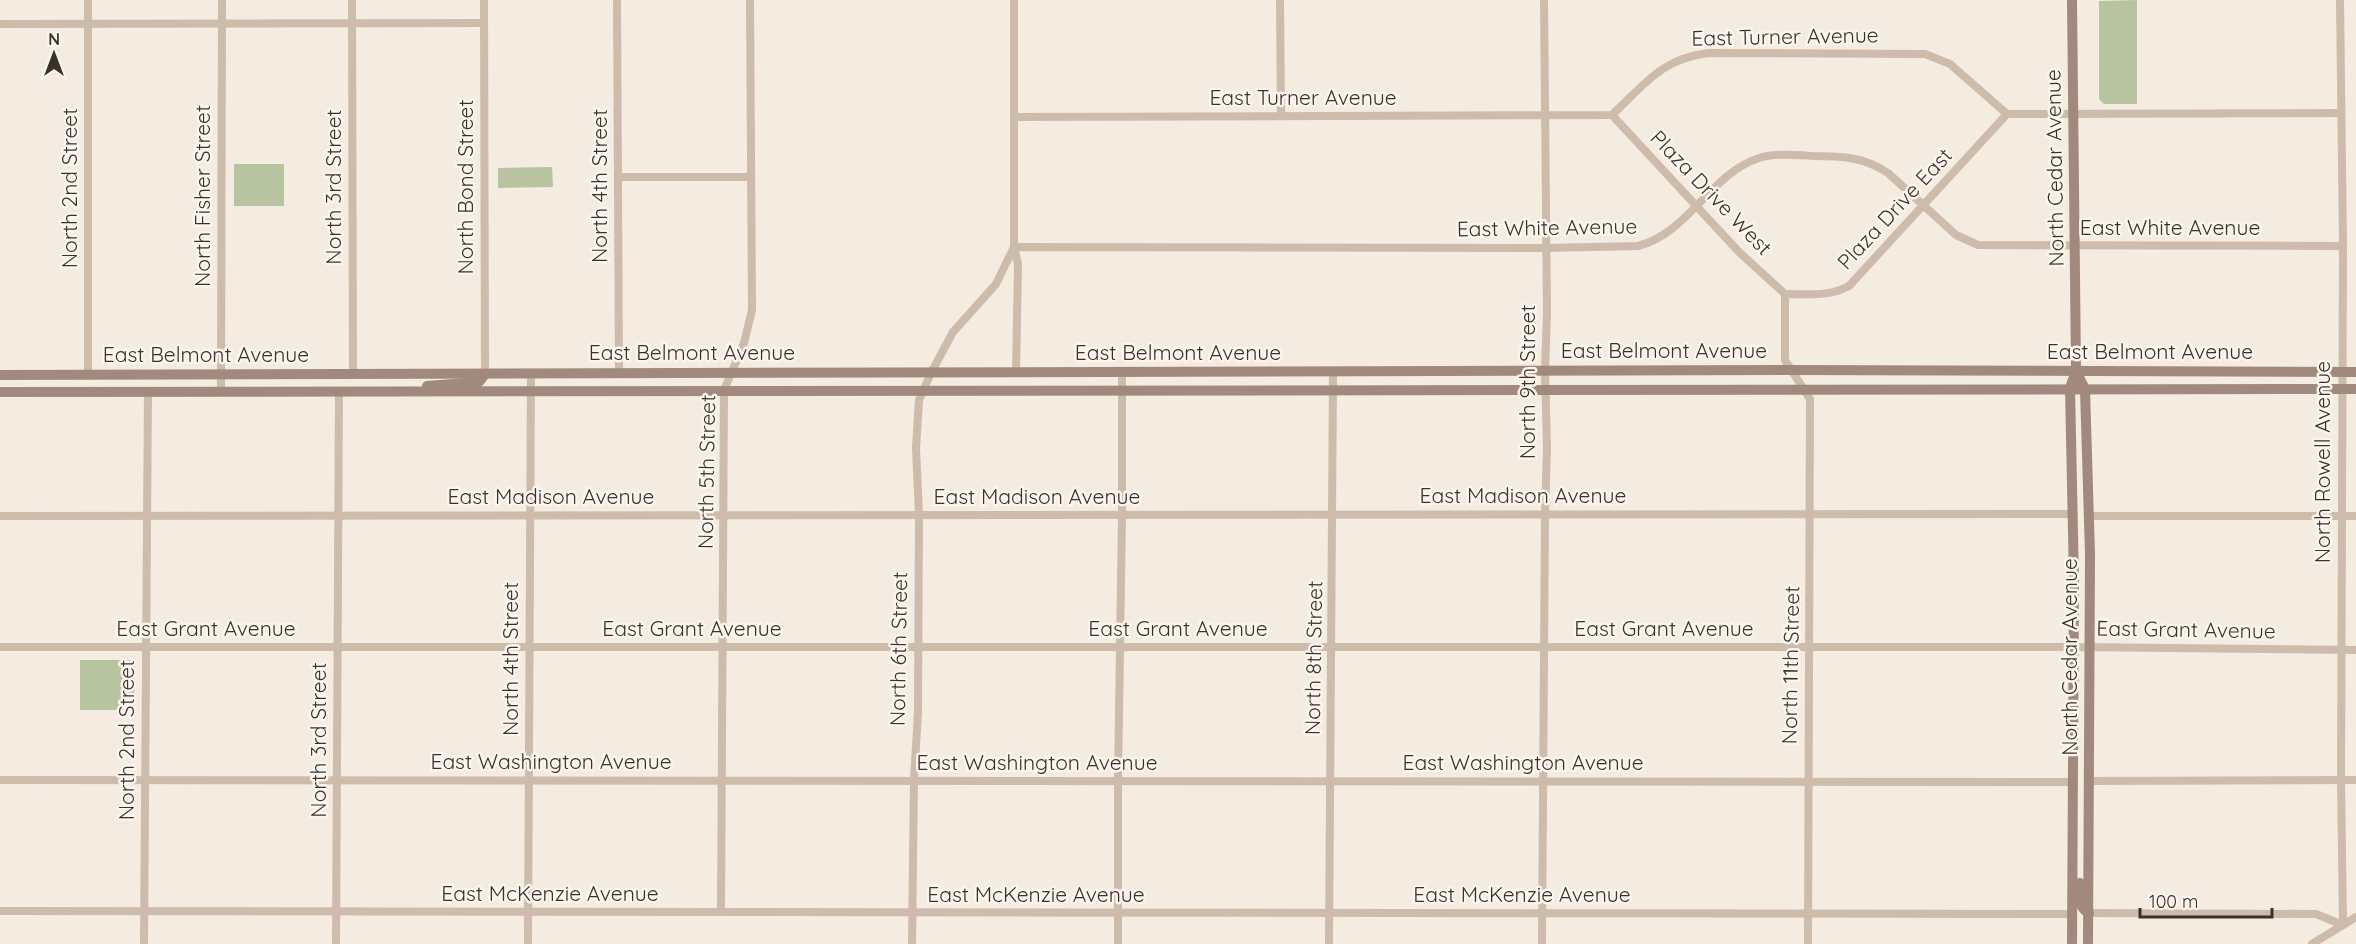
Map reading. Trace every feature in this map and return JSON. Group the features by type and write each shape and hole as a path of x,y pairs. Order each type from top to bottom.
{"main road":[{"name":"North Cedar Avenue","path":"2072,0 2076,371 2070,388 2074,647 2072,944"},
{"name":"East Belmont Avenue","path":"0,375 1791,370 2356,372"},
{"name":"North Cedar Avenue","path":"2076,371 2085,388 2089,516 2088,944"},
{"path":"404,391 439,384 479,382 485,374"},
{"name":"East Belmont Avenue","path":"0,392 2356,389"},
{"path":"2072,848 2080,864 2080,903 2084,911 2089,913"},
{"path":"2072,914 2081,925 2081,944"}],"street":[{"name":"North 2nd Street","path":"88,0 88,375"},
{"name":"North Fisher Street","path":"221,392 222,0"},
{"name":"North 3rd Street","path":"352,0 353,374"},
{"name":"North Bond Street","path":"484,0 485,374"},
{"name":"North 4th Street","path":"617,0 619,373"},
{"name":"North 5th Street","path":"722,912 724,390 744,343 752,310 750,0"},
{"path":"1014,0 1014,248 1018,264 1016,373"},
{"path":"1280,0 1281,116"},
{"name":"North 9th Street","path":"1542,944 1547,448 1544,0"},
{"name":"North Rowell Avenue","path":"2340,0 2343,246 2341,372 2343,925"},
{"path":"0,24 484,23"},
{"name":"East Turner Avenue","path":"1015,117 1612,116 1661,69 1689,55 1709,53 1925,54 1950,64 2007,114"},
{"path":"2007,114 2341,113"},
{"name":"Plaza Drive East","path":"1785,294 1824,294 1837,292 1849,286 2007,114"},
{"name":"Plaza Drive West","path":"1612,116 1739,252 1785,294"},
{"name":"East White Avenue","path":"1014,248 1624,248 1650,243 1673,229 1735,171 1761,158 1777,155 1847,156 1862,159 1888,173 1956,235 1978,245 2343,246"},
{"path":"618,177 751,177"},
{"name":"North 6th Street","path":"912,944 914,780 918,712 919,515 916,448 919,400 953,332 996,284 1014,248"},
{"path":"1785,294 1785,360 1804,389"},
{"name":"North 8th Street","path":"1329,944 1334,372"},
{"path":"1118,944 1122,373"},
{"name":"North 4th Street","path":"528,944 531,374"},
{"name":"North 11th Street","path":"1804,389 1810,399 1808,944"},
{"name":"North 3rd Street","path":"336,944 339,391"},
{"name":"North 2nd Street","path":"144,944 148,392"},
{"name":"East Madison Avenue","path":"0,516 2073,514"},
{"path":"2089,516 2356,516"},
{"name":"East Grant Avenue","path":"0,647 2090,647 2356,650"},
{"name":"East Washington Avenue","path":"0,780 2073,782"},
{"path":"2090,781 2356,780"},
{"name":"East McKenzie Avenue","path":"0,911 2072,914"},
{"path":"2089,913 2316,914 2343,925"},
{"path":"2312,944 2356,917"}],"green space":[{"path":"2137,0 2137,104 2104,104 2099,99 2099,1"},
{"path":"234,164 284,164 284,206 234,206"},
{"path":"552,167 553,187 498,188 498,168"},
{"path":"80,660 135,660 134,710 80,710"}]}
